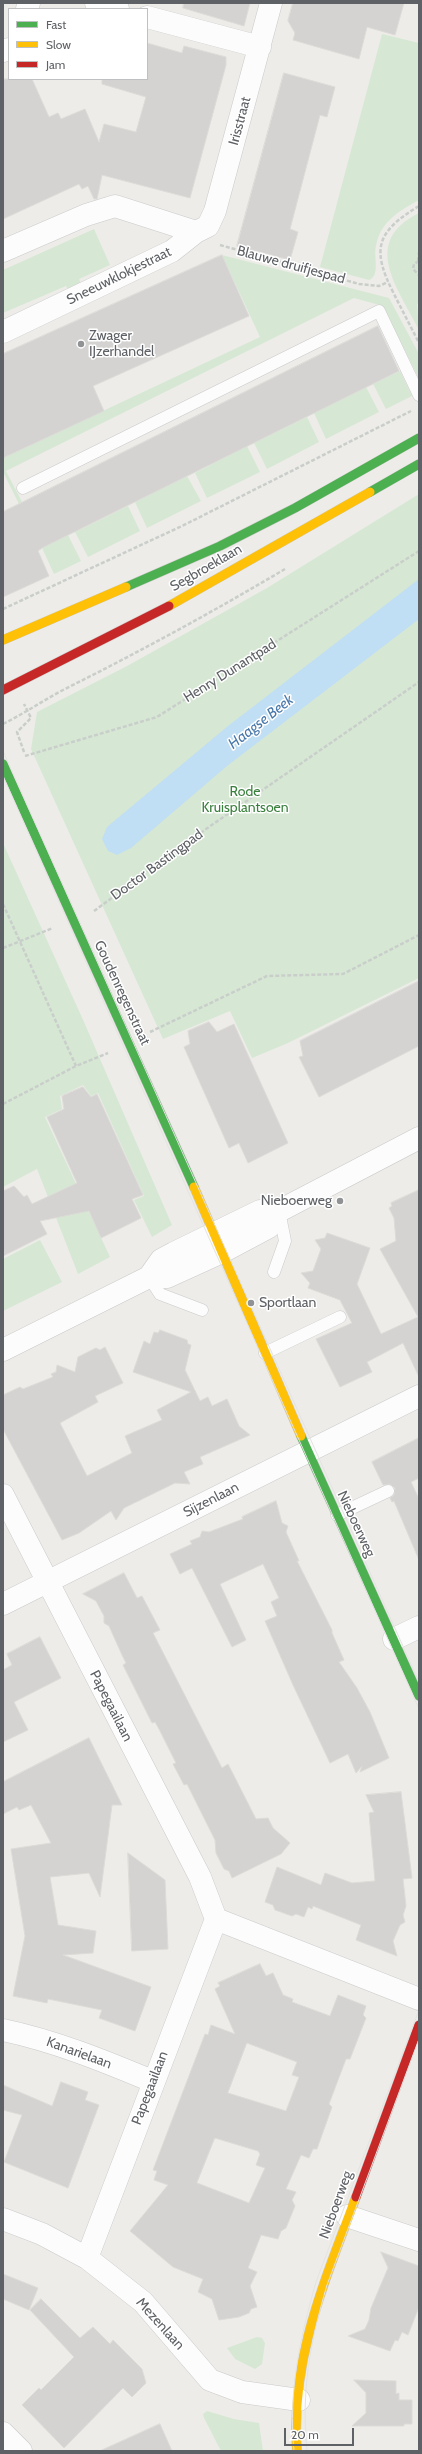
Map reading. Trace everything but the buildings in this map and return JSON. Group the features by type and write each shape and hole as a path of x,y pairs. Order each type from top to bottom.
{"street":[{"path":"96,3 114,8"},
{"name":"Irisstraat","path":"196,232 208,226 215,211 271,3"},
{"path":"148,17 260,48"},
{"path":"3,251 86,215 115,206 196,232"},
{"name":"Sneeuwklokjestraat","path":"3,332 172,251 196,232"},
{"name":"Segbroeklaan","path":"3,640 220,546 295,508 419,438"},
{"name":"Segbroeklaan","path":"3,690 150,617 419,464"},
{"name":"Goudenregenstraat","path":"3,764 129,1041 218,1243"},
{"path":"3,1350 149,1277 161,1260 218,1243 260,1211 279,1211 419,1138"},
{"name":"Nieboerweg","path":"218,1243 308,1451 419,1696"},
{"name":"Sijzenlaan","path":"3,1604 419,1396"},
{"name":"Papegaailaan","path":"3,1495 200,1877 216,1919 152,2081 87,2258"},
{"path":"394,1639 419,1626"},
{"path":"216,1919 419,1999"},
{"name":"Nieboerweg","path":"297,2451 296,2419 304,2352 310,2322 347,2216 419,2025"},
{"name":"Kanarielaan","path":"3,2030 30,2035 91,2056 152,2081"},
{"path":"347,2216 419,2240"},
{"name":"Mezenlaan","path":"3,2219 42,2234 87,2258 143,2302 210,2380 242,2392 299,2400"},
{"name":"Nieboerweg","path":"299,2400 304,2451"},
{"path":"3,2433 21,2451"}],"lane":[{"path":"23,488 379,312 419,395"},
{"path":"274,1272 285,1241 279,1211"},
{"path":"149,1277 160,1294 202,1310"},
{"path":"265,1353 340,1318"},
{"path":"337,1515 388,1492"}],"path":[{"path":"419,206 400,217 385,234 381,248 381,268 419,343"},
{"name":"Blauwe druifjespad","path":"196,232 218,245 359,284 379,286 388,282"},
{"path":"419,252 418,261 413,269 419,275"},
{"path":"3,609 182,526 412,410"},
{"name":"Henry Dunantpad","path":"25,756 157,717 419,552"},
{"name":"Doctor Bastingpad","path":"3,948 94,910 206,829 419,682"},
{"path":"3,904 76,1066"},
{"path":"3,1104 76,1066 115,1050 129,1041 267,976 343,974 419,935"}],"green space":[{"path":"382,34 419,43 419,200 404,208 386,224 382,230 375,250 375,274 373,278 369,280 320,267"},
{"path":"419,213 419,303 417,304 419,330 394,282 389,267 388,252 391,238 401,225"},
{"path":"94,229 110,265 79,279 83,289 70,294 66,286 3,313 3,270"},
{"path":"222,255 389,298 419,354 419,379 383,306 354,298 6,471 22,502 19,504 3,472 3,458 260,337"},
{"path":"400,371 412,396 386,409 373,384"},
{"path":"366,387 379,412 326,439 314,413"},
{"path":"307,417 319,442 267,469 254,443"},
{"path":"247,446 260,472 207,498 195,473"},
{"path":"187,476 201,501 147,528 135,502"},
{"name":"Rode Kruisplantsoen","path":"419,494 419,978 288,1043 252,1058 230,1011 163,1039 31,749 37,712 127,666 267,588"},
{"path":"128,506 140,531 88,557 75,532"},
{"path":"68,535 81,561 54,574 42,548"},
{"path":"3,843 84,1022 172,1225 152,1237 134,1200 144,1196 98,1093 91,1096 83,1085 60,1096 62,1109 45,1117 110,1257 78,1274 37,1169 3,1187"},
{"path":"40,1240 62,1282 3,1311 3,1259"},
{"path":"257,2337 262,2338 265,2343 262,2364 255,2369 235,2359 227,2348"},
{"path":"207,2411 234,2419 259,2423 263,2451 221,2451 204,2418 203,2414"}],"water":[{"name":"Haagse Beek","path":"419,579 419,619 227,766 131,848 117,855 108,851 102,839 107,827 228,726"}],"tram line":[{"path":"3,751 419,1682"},
{"path":"3,776 419,1709"},
{"path":"294,2451 294,2386 300,2345 316,2282 419,2010"},
{"path":"307,2451 305,2429 306,2387 308,2367 321,2306 327,2285 419,2039"}],"traffic: fast":[{"path":"126,587 220,546 295,508 419,438"},
{"path":"370,492 419,464"},
{"path":"3,764 194,1187"},
{"path":"301,1436 419,1696"}],"traffic: slow":[{"path":"169,606 370,492"},
{"path":"3,640 126,587"},
{"path":"194,1187 301,1436"},
{"path":"297,2451 296,2417 304,2352 322,2290 356,2197"}],"traffic: jam":[{"path":"3,690 169,606"},
{"path":"356,2197 419,2025"}],"place":[{"name":"Zwager IJzerhandel","path":"81,344"},
{"name":"Nieboerweg","path":"340,1201"},
{"name":"Sportlaan","path":"251,1303"}]}
